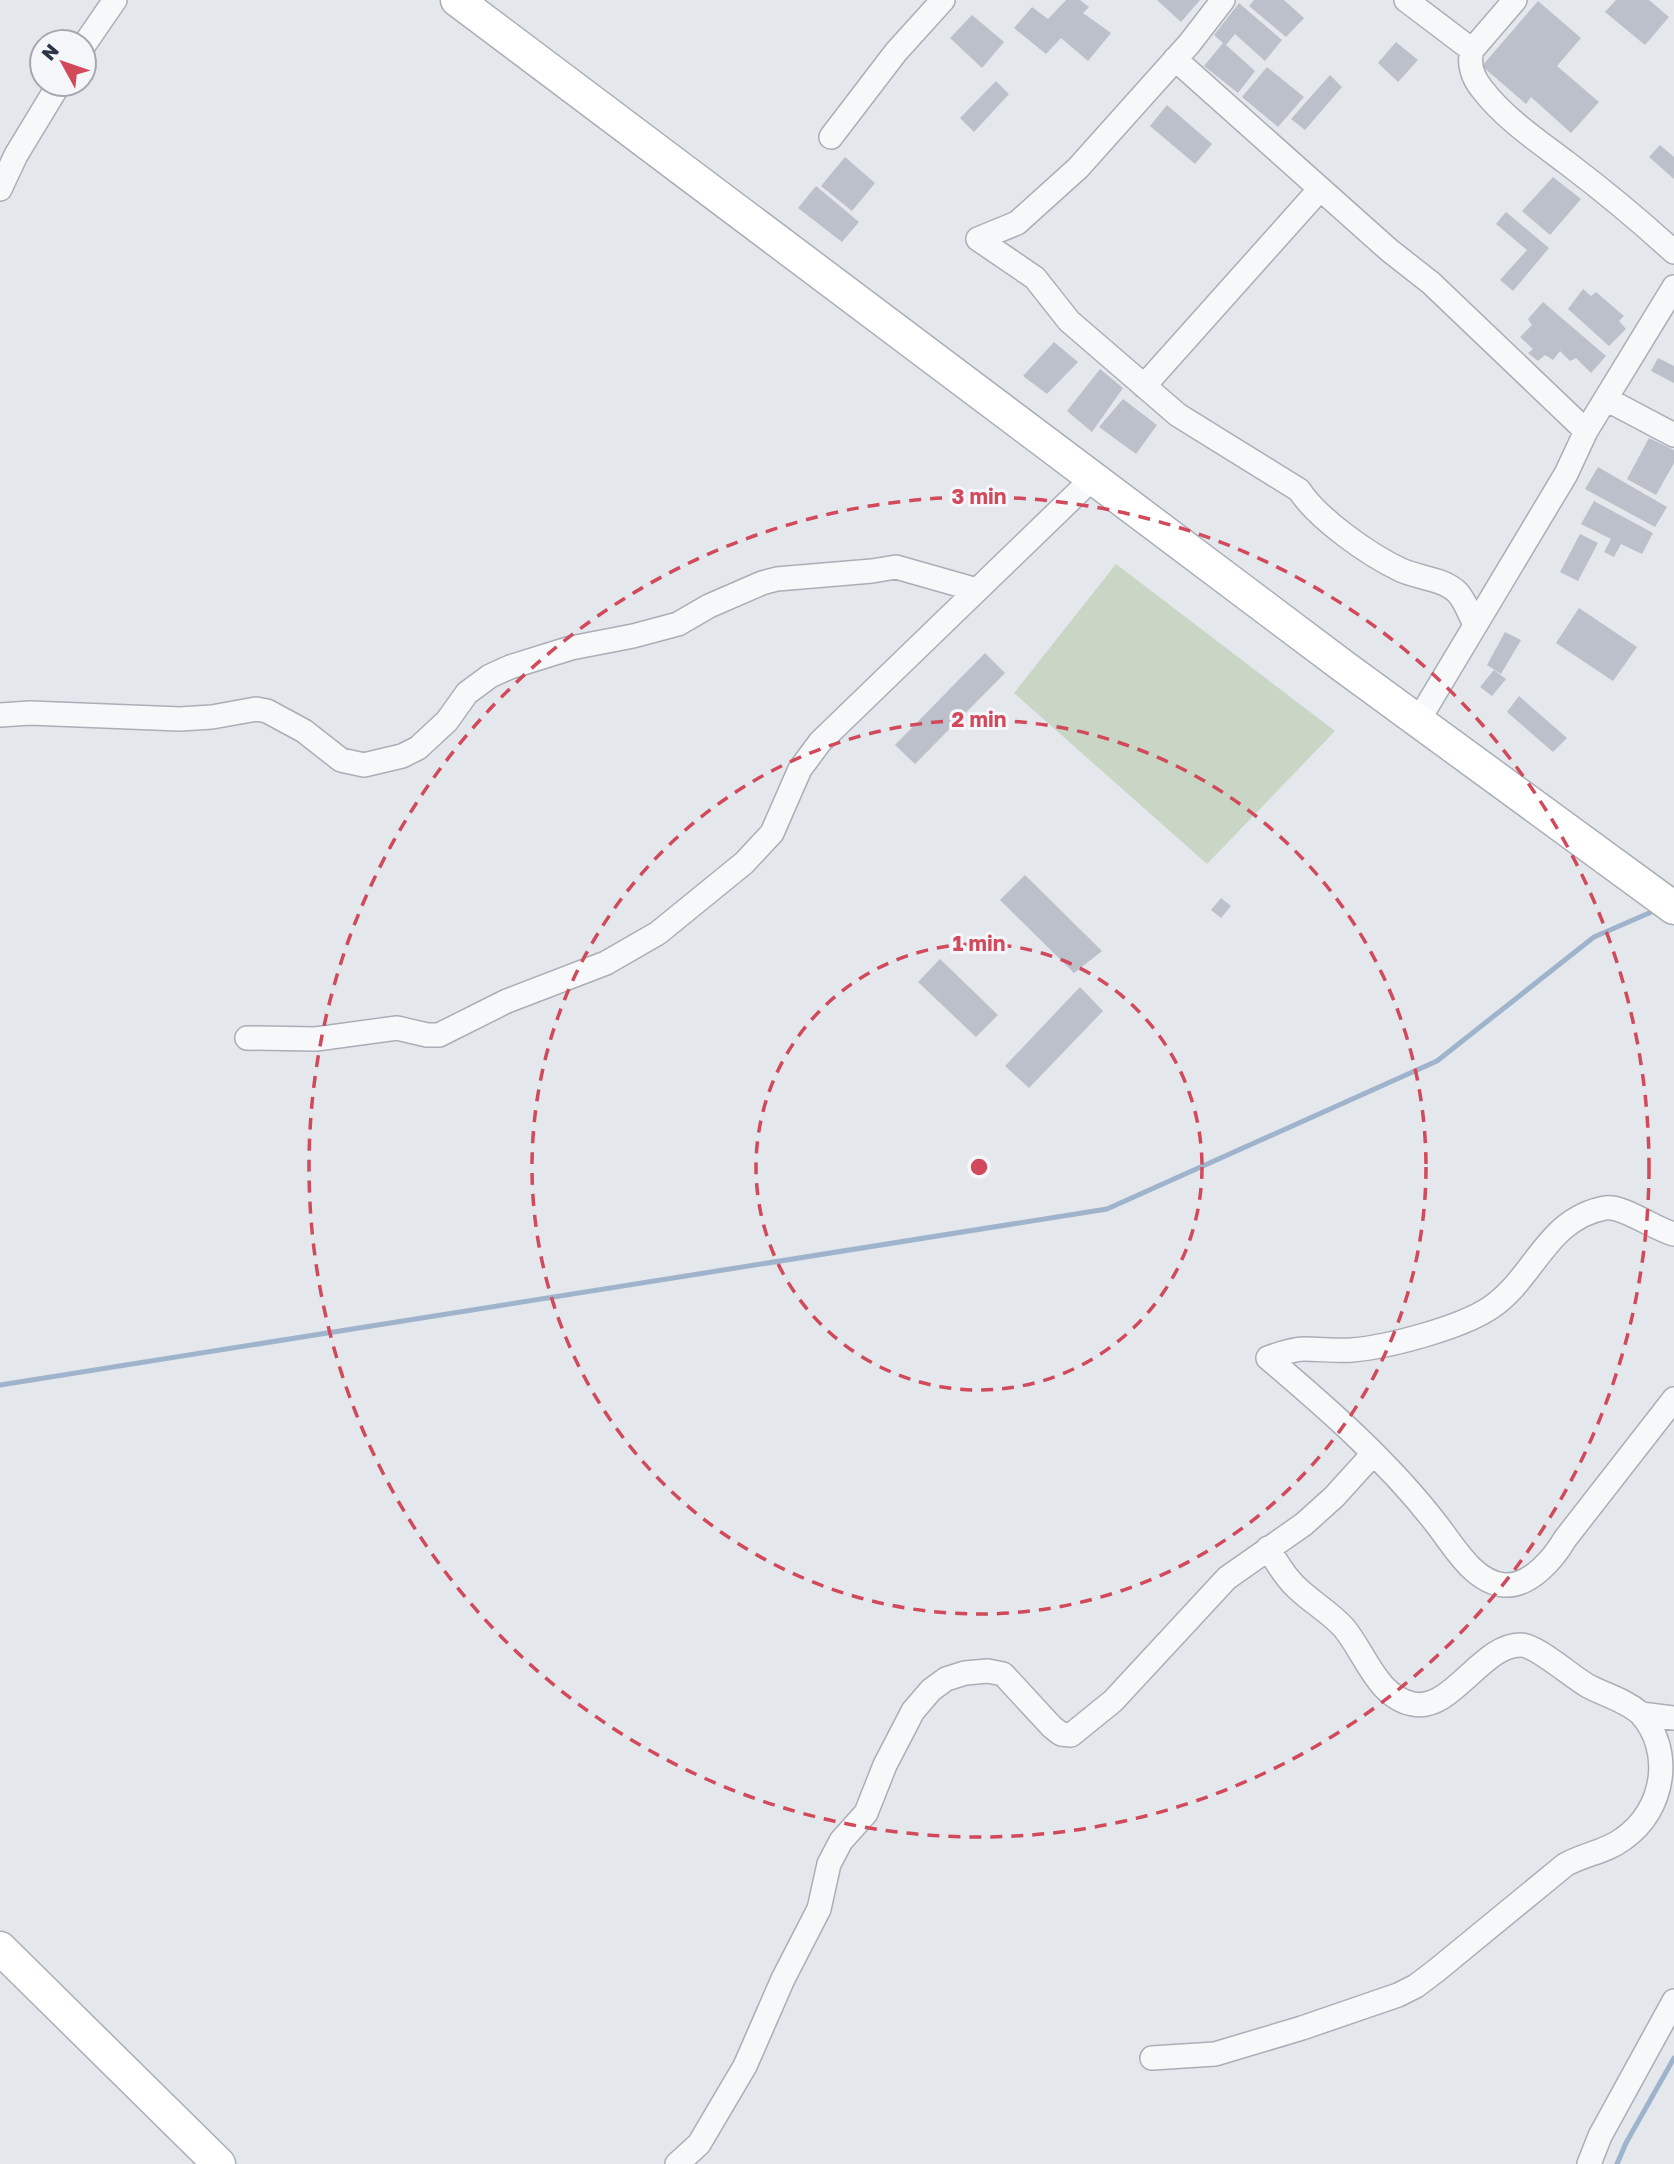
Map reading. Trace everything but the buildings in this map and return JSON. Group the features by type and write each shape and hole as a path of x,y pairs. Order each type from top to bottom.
{"street":[{"path":"96,28 115,0"},
{"path":"457,0 1418,721 1674,908"},
{"path":"831,137 896,52 943,0"},
{"path":"1223,0 1175,59 1078,168 1017,223 978,239 1035,278 1069,321 1192,425 1299,490 1310,507 1376,556 1403,571 1438,582 1457,592 1475,625"},
{"path":"1406,0 1472,50"},
{"path":"1515,0 1472,50 1469,59 1473,75 1481,89 1524,130 1630,211 1674,252"},
{"path":"1175,59 1389,250 1431,283 1587,431"},
{"path":"0,189 8,155 50,98"},
{"path":"1144,386 1320,189"},
{"path":"1418,721 1674,287"},
{"path":"1606,399 1674,435"},
{"path":"247,1038 316,1039 397,1028 439,1035 507,1001 606,963 658,933 744,863 772,833 800,769 820,741 1093,478"},
{"path":"0,715 30,713 180,719 212,718 256,709 267,711 304,731 341,760 364,765 402,756 418,748 447,721 467,692 510,667 571,648 678,624 709,606 762,583 777,579 896,567 977,590"},
{"path":"1674,1234 1614,1208 1591,1212 1563,1227 1500,1300 1458,1325 1354,1350 1302,1349 1268,1358 1324,1405 1419,1500 1466,1563 1491,1581 1505,1585 1519,1583 1531,1577 1558,1552 1674,1399"},
{"path":"677,2164 699,2144 745,2066 783,1979 820,1909 829,1864 841,1841 866,1813 885,1765 912,1711 931,1690 946,1679 965,1673 988,1671 1003,1674 1052,1727 1061,1734 1071,1735 1113,1701 1227,1578 1304,1524 1373,1454"},
{"path":"1152,2058 1215,2054 1338,2016 1416,1986 1565,1865 1580,1857 1612,1847 1642,1824 1656,1805 1669,1760 1641,1714 1627,1704 1578,1680 1532,1647 1524,1645 1510,1646 1496,1653 1442,1697 1426,1705 1405,1701 1388,1690 1375,1676 1343,1628 1294,1585 1268,1548"},
{"path":"1641,1714 1674,1718"},
{"path":"0,1948 219,2164"},
{"path":"1588,2164 1600,2136 1674,2001"}],"green space":[{"path":"1116,564 1335,731 1207,864 1014,693"}],"waterway":[{"path":"0,1385 1107,1209 1437,1061 1594,937 1656,910"},
{"path":"1617,2164 1674,2058"}]}
